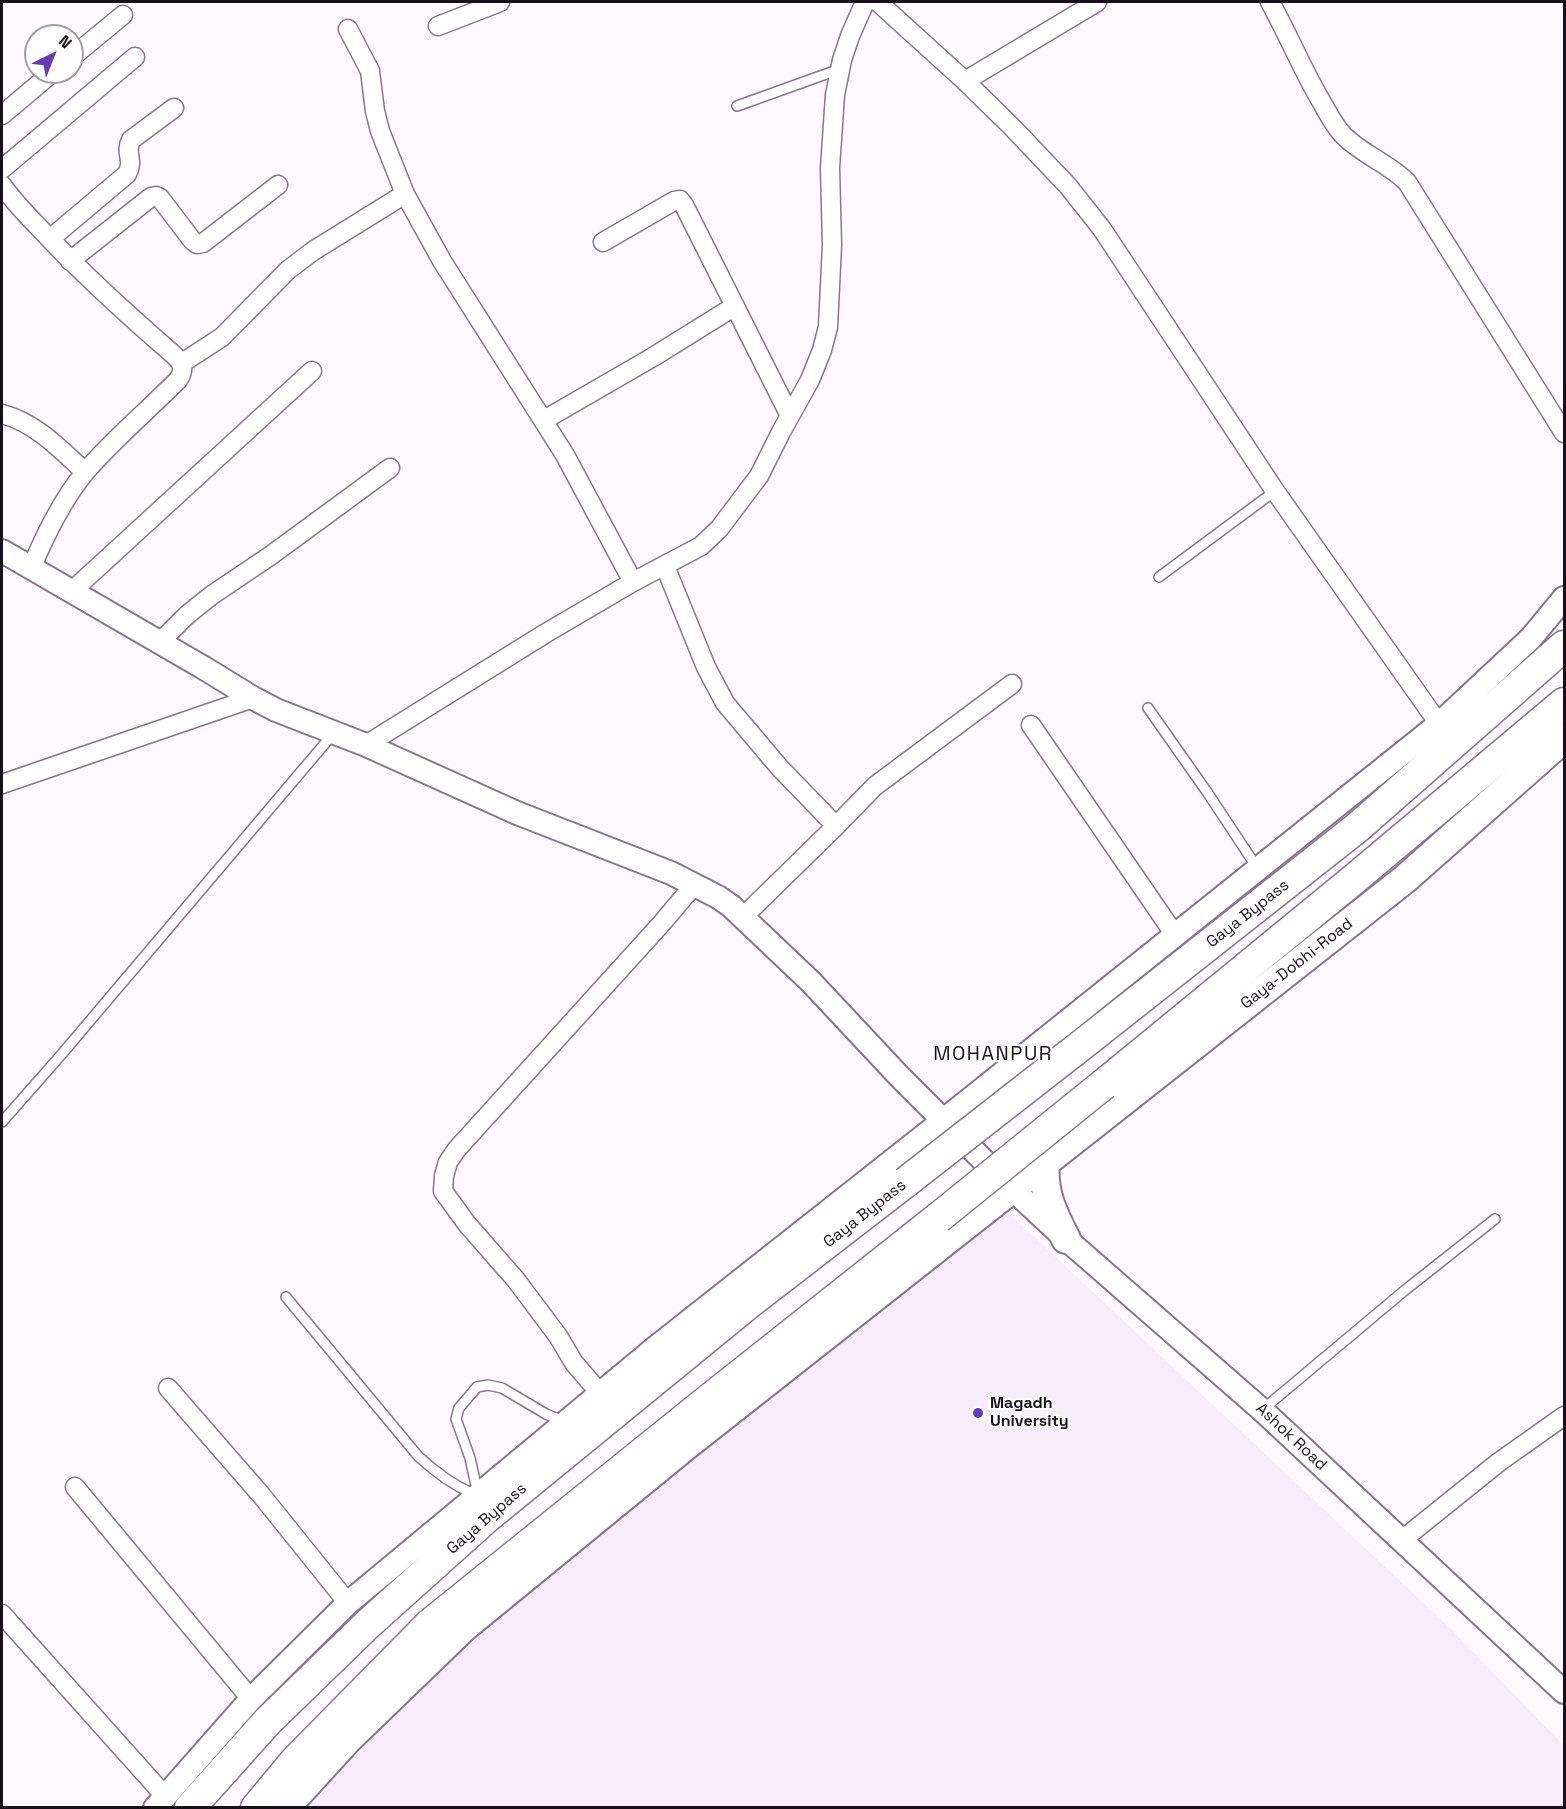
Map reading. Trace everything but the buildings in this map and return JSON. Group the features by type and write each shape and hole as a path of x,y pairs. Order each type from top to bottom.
{"highway":[{"name":"Gaya Bypass","path":"170,1804 282,1707 368,1624 485,1520 748,1304 1358,827 1564,646"},
{"path":"256,1808 295,1761 430,1624 1104,1084 1535,730 1564,703"}],"main road":[{"name":"Gaya-Dobhi-Road","path":"285,1808 347,1740 464,1627 693,1440 1405,879 1564,738"},
{"path":"1045,1162 1043,1178 1046,1194 1052,1212 1066,1239"}],"street":[{"path":"438,26 500,2"},
{"path":"366,745 537,638 633,582 701,546 719,529 759,476 810,380 828,327 832,245 833,113 840,69 850,36 865,2"},
{"path":"878,2 965,81 1068,186 1102,229 1275,491 1439,724"},
{"path":"965,81 1097,2"},
{"path":"1270,2 1335,126 1363,152 1396,171 1407,182 1564,433"},
{"path":"84,47 123,15"},
{"path":"348,29 370,71 380,131 405,194 442,261 544,420 633,582"},
{"path":"2,170 135,57"},
{"path":"2,115 39,84"},
{"path":"50,239 127,174 131,167 128,146 131,140 174,108"},
{"path":"70,261 151,197 160,198 197,244 203,243 279,185"},
{"path":"182,363 222,337 288,270 313,251 405,194"},
{"path":"4,196 111,300 182,363 183,371 178,380 85,472 65,501 31,568"},
{"path":"603,242 679,199 790,416"},
{"path":"544,420 654,357 735,306"},
{"path":"72,591 312,371"},
{"path":"2,414 16,418 46,436 85,472"},
{"path":"160,642 187,615 212,595 270,556 390,468"},
{"name":"Ashok Road","path":"2,551 253,698 302,721 366,745 517,813 671,873 718,897 744,916 837,1008 899,1076 1016,1185 1066,1239 1262,1410 1564,1692"},
{"path":"665,566 706,667 725,703 778,767 836,826"},
{"path":"2,1614 170,1804 251,1699 348,1603 600,1393 1439,724 1531,638 1564,598"},
{"path":"744,916 875,786 1012,684"},
{"path":"2,784 253,698"},
{"path":"1031,725 1175,935"},
{"path":"600,1393 574,1363 558,1336 516,1280 454,1208 443,1191 444,1176 448,1162 457,1149 694,885"},
{"path":"168,1388 262,1496 348,1603"},
{"path":"1402,1540 1499,1462 1564,1416"},
{"path":"75,1486 251,1699"}],"lane":[{"path":"737,106 840,69"},
{"path":"1159,577 1275,491"},
{"path":"1149,708 1258,869"},
{"path":"2,1122 334,733"},
{"path":"1262,1410 1404,1291 1495,1219"},
{"path":"286,1297 418,1456 442,1478 478,1496"},
{"path":"478,1496 470,1458 456,1419 459,1408 477,1387 488,1385 502,1388 546,1414 566,1422"}],"shaded area":[{"name":"Magadh University","path":"994,1199 1450,1628 1564,1746 1564,1808 299,1808 363,1718"}],"place":[{"name":"Magadh University","path":"978,1413"}],"district":[{"name":"MOHANPUR","path":"993,1055"}]}
